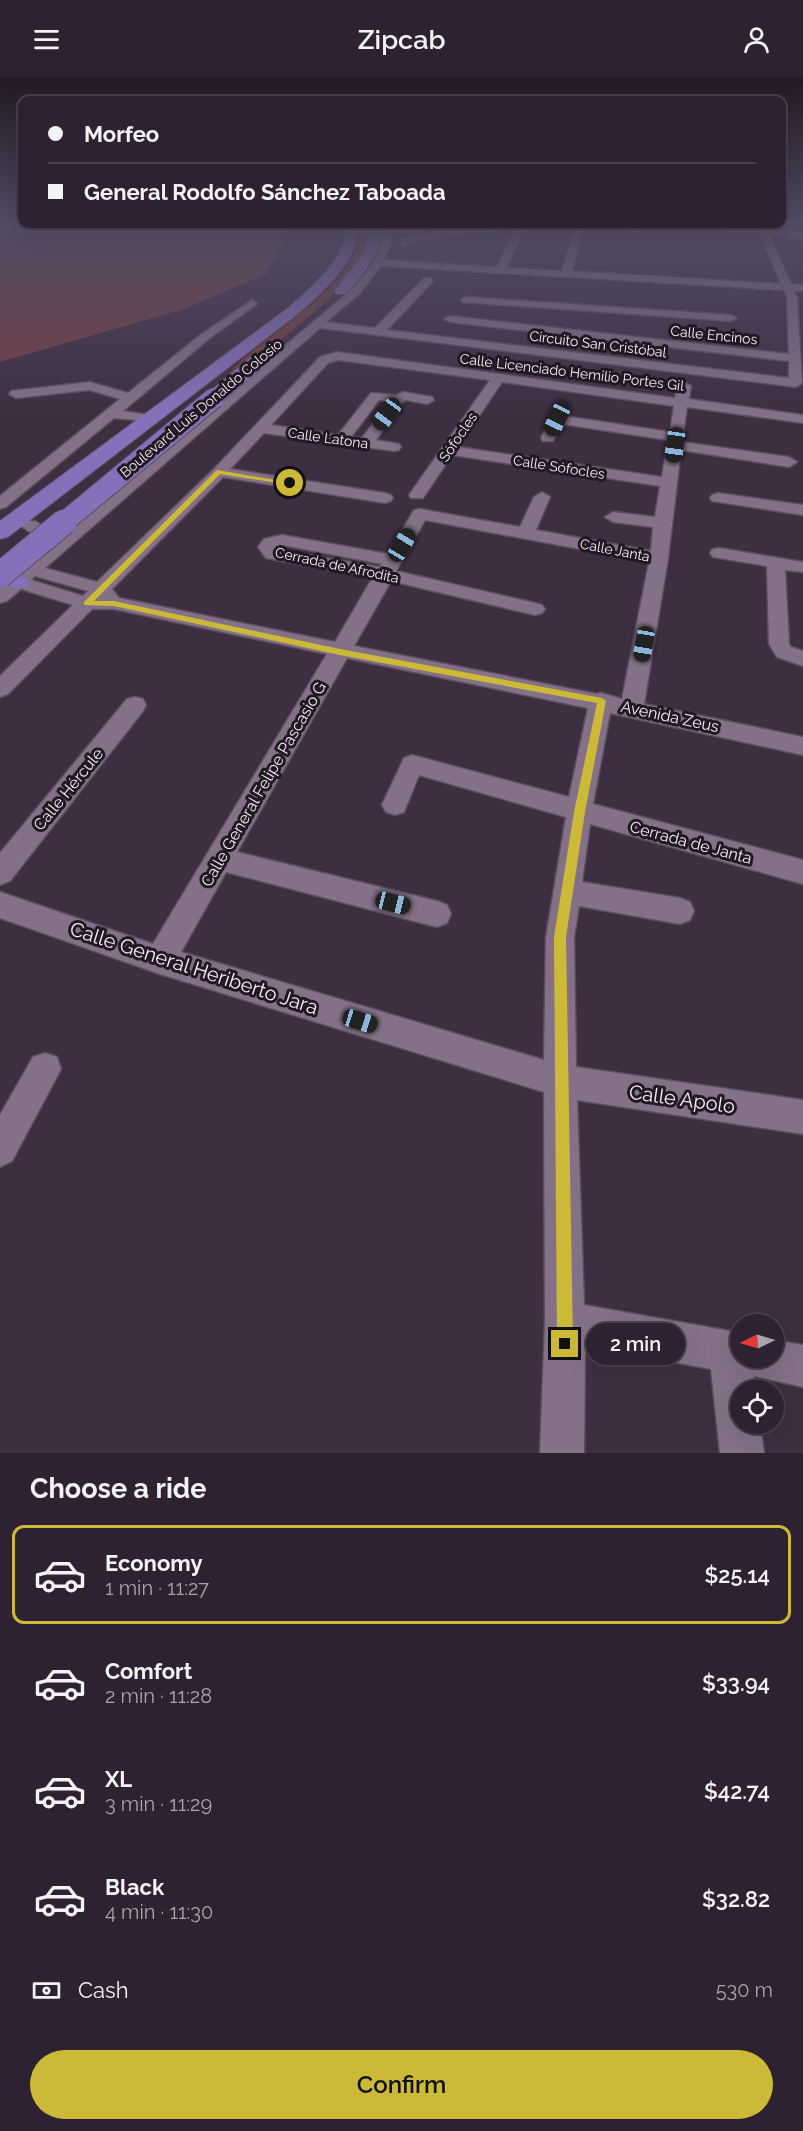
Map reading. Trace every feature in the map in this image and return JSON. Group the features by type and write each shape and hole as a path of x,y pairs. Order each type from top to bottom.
{"main road":[{"name":"Boulevard Luis Donaldo Colosio","path":"0,532 293,311 318,288"},
{"name":"Boulevard Luis Donaldo Colosio","path":"7,575 343,288"},
{"path":"0,560 8,544 123,452 135,439 143,425"}],"street":[{"path":"7,575 75,533 362,288"},
{"path":"378,332 420,288"},
{"name":"Circuito San Cristóbal","path":"320,325 796,383 796,358 786,304 788,288"},
{"path":"433,339 470,296 730,330"},
{"path":"0,504 207,335 252,303"},
{"name":"Calle Encinos","path":"450,319 730,330 796,358"},
{"path":"295,345 675,398 803,411"},
{"name":"Calle Licenciado Hemilio Portes Gil","path":"261,428 324,360 337,356 498,378 675,398 803,419"},
{"path":"660,558 662,523 676,441 675,398 680,368"},
{"name":"Sófocles","path":"417,495 498,378"},
{"path":"16,394 90,386 130,398"},
{"path":"341,440 376,396 427,400"},
{"path":"366,443 401,398"},
{"path":"107,416 143,425"},
{"path":"548,438 557,419 789,462"},
{"path":"0,689 101,599 261,428"},
{"name":"Calle Latona","path":"261,428 394,447"},
{"name":"Calle Sófocles","path":"449,450 669,483"},
{"path":"219,472 385,498"},
{"path":"526,533 542,497"},
{"path":"718,498 803,510"},
{"name":"Calle Janta","path":"420,514 660,558 632,708"},
{"name":"Calle General Felipe Pascasio G","path":"160,960 420,514"},
{"path":"613,517 662,523"},
{"path":"29,525 44,534 75,533"},
{"name":"Cerrada de Afrodita","path":"388,567 273,554 267,547 270,543 282,540 388,567 535,609"},
{"path":"719,553 803,567"},
{"path":"776,562 779,644 784,652 803,659"},
{"name":"Avenida Zeus","path":"7,575 101,599 340,652 602,701 803,746"},
{"path":"562,1453 566,1322 560,1082 560,937 579,812 602,701"},
{"name":"Calle Hércule","path":"0,873 135,705"},
{"name":"Cerrada de Janta","path":"395,805 412,764 579,812 803,872"},
{"path":"219,859 437,914"},
{"path":"566,892 680,911"},
{"name":"Calle General Heriberto Jara","path":"0,905 160,960 560,1082"},
{"path":"0,1149 45,1069"},
{"name":"Calle Apolo","path":"560,1082 803,1117"},
{"path":"566,1322 730,1351"},
{"path":"784,1362 803,1366"},
{"path":"742,1453 744,1368"}],"shaded area":[{"path":"0,288 233,288 184,309 0,362"},
{"path":"329,288 340,288 299,325 216,387 242,360"}],"route":[{"path":"290,483 219,472 87,603 114,603 340,652 602,701 579,812 560,937 565,1344"}]}
